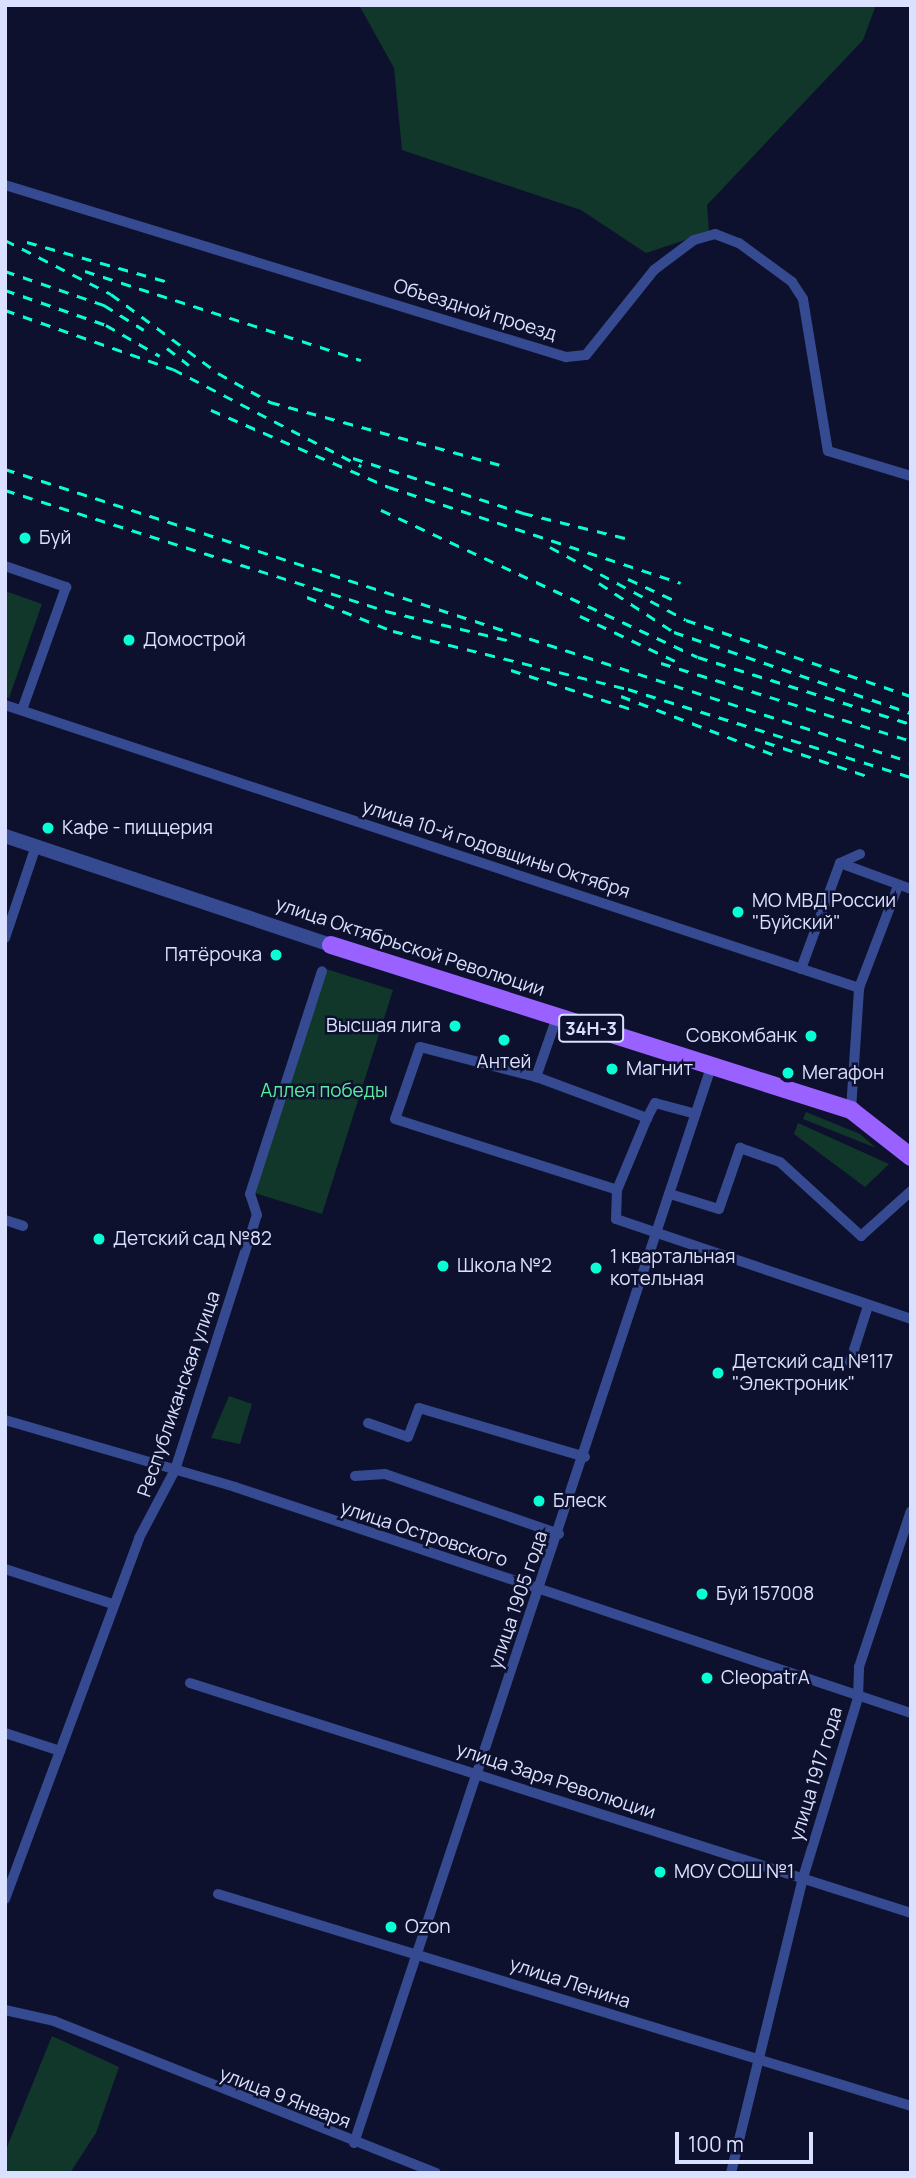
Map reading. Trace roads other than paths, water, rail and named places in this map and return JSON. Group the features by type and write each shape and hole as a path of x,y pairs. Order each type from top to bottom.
{"main road":[{"name":"улица Октябрьской Революции","path":"331,945 711,1068 851,1110 911,1157"}],"street":[{"name":"Объездной проезд","path":"5,186 566,357 586,355 654,270 694,240 715,234 792,282 803,299 828,451 911,476"},
{"path":"5,566 66,587 22,710"},
{"name":"улица 10-й годовщины Октября","path":"5,705 859,988"},
{"name":"улица Октябрьской Революции","path":"5,836 331,945"},
{"path":"5,938 36,846"},
{"path":"801,969 840,863 860,854"},
{"path":"840,863 911,889"},
{"path":"851,1110 859,988 898,886"},
{"name":"Республиканская улица","path":"6,1898 113,1604 175,1470 257,1215 250,1194 322,971"},
{"path":"534,1076 557,1017"},
{"path":"617,1190 395,1119 420,1047 534,1076 647,1118"},
{"name":"улица 1905 года","path":"354,2143 421,1953 711,1068"},
{"path":"696,1114 655,1103 617,1190 616,1219 867,1309 911,1319"},
{"path":"670,1194 719,1209 740,1147 780,1162 861,1236 911,1191"},
{"path":"5,1220 23,1226"},
{"path":"850,1362 867,1309"},
{"path":"368,1423 408,1437 419,1408 585,1457"},
{"name":"улица Островского","path":"5,1420 175,1470 539,1589 858,1698 911,1713"},
{"path":"355,1476 385,1474 559,1534"},
{"name":"улица 1917 года","path":"730,2173 762,2063 802,1881 858,1698 859,1667 911,1511"},
{"path":"5,1569 113,1604"},
{"name":"улица Заря Революции","path":"190,1683 478,1773 802,1881 911,1913"},
{"path":"5,1733 60,1751"},
{"name":"улица Ленина","path":"218,1894 421,1953 762,2063 911,2106"},
{"name":"улица 9 Января","path":"5,2010 123,2048 354,2143 436,2173"}],"railway":[{"path":"5,240 111,294 218,373 270,402 500,465"},
{"path":"27,242 168,282"},
{"path":"5,271 104,305 144,330"},
{"path":"85,271 361,360"},
{"path":"5,290 106,325 160,356"},
{"path":"5,310 173,369 361,466"},
{"path":"167,348 189,365"},
{"path":"211,410 389,487 681,583"},
{"path":"353,458 523,513 625,538"},
{"path":"5,469 911,762"},
{"path":"5,490 386,611 511,641"},
{"path":"381,510 698,657 911,724"},
{"path":"550,547 686,620 911,696"},
{"path":"628,579 676,601"},
{"path":"599,583 674,632 911,713"},
{"path":"307,597 393,631 628,689 911,777"},
{"path":"580,616 675,661"},
{"path":"661,663 911,741"},
{"path":"511,670 634,710"},
{"path":"621,696 775,755"},
{"path":"765,742 867,776"}],"place":[{"name":"Буй","path":"25,538"},
{"name":"Домострой","path":"129,640"},
{"name":"Кафе - пиццерия","path":"48,828"},
{"name":"МО МВД России \"Буйский\"","path":"738,912"},
{"name":"Пятёрочка","path":"276,955"},
{"name":"Высшая лига","path":"455,1026"},
{"name":"Совкомбанк","path":"811,1036"},
{"name":"Антей","path":"504,1040"},
{"name":"Магнит","path":"612,1069"},
{"name":"Мегафон","path":"788,1073"},
{"name":"Детский сад №82","path":"99,1239"},
{"name":"Школа №2","path":"443,1266"},
{"name":"1 квартальная котельная","path":"596,1268"},
{"name":"Детский сад №117 \"Электроник\"","path":"718,1373"},
{"name":"Блеск","path":"539,1501"},
{"name":"Буй 157008","path":"702,1594"},
{"name":"CleopatrA","path":"707,1678"},
{"name":"МОУ СОШ №1","path":"660,1872"},
{"name":"Ozon","path":"391,1927"}],"park label":[{"name":"Аллея победы","path":"324,1091"}]}
